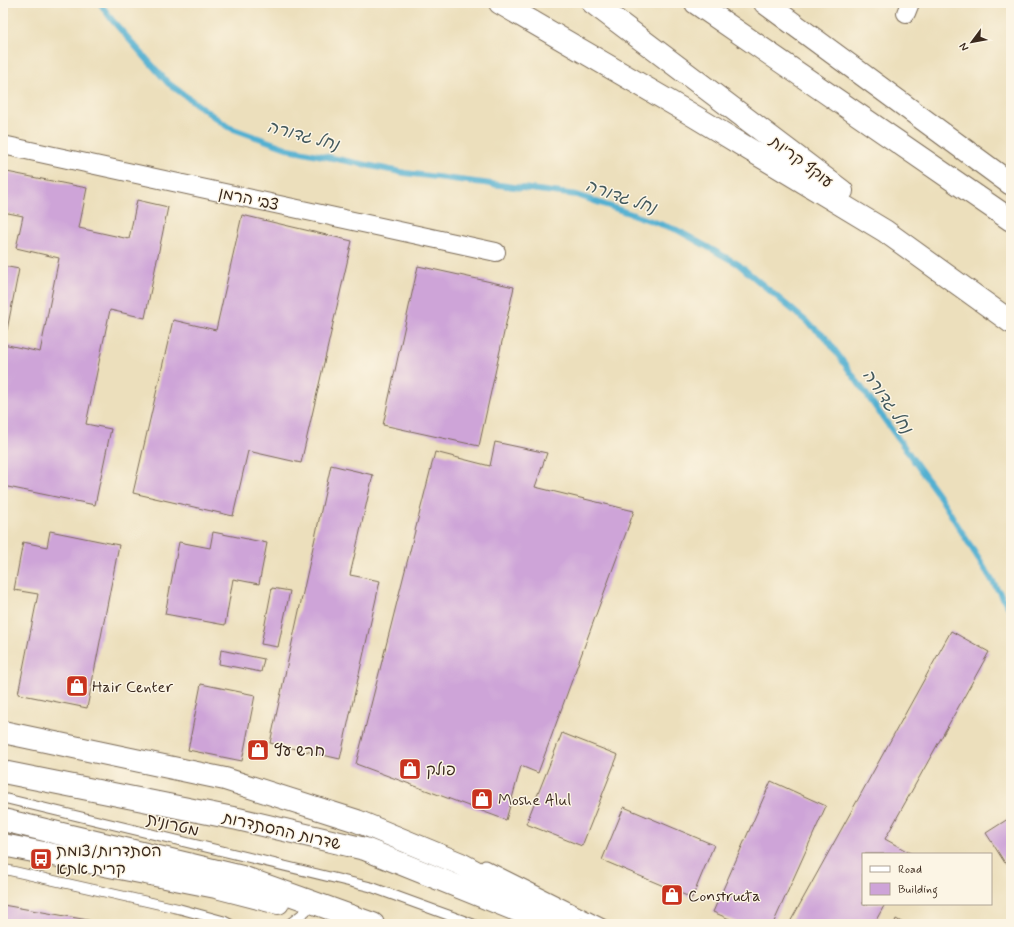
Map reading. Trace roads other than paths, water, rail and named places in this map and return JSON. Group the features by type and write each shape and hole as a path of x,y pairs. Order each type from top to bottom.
{"highway":[{"path":"500,3 689,113 885,231 1011,322"},
{"name":"עוקף קריות","path":"593,3 1011,318"},
{"path":"696,3 1011,220"},
{"path":"765,3 1011,184"},
{"path":"3,732 225,779 357,821 461,864 572,924"},
{"name":"שדרות ההסתדרות","path":"10,773 238,819 365,849 550,924"},
{"path":"5,820 242,877 373,924"},
{"path":"3,845 216,887 306,911 343,924"}],"street":[{"name":"צבי הרמן","path":"3,145 496,252"}],"lane":[{"path":"58,743 223,771 354,811 412,834"},
{"name":"מטרונית","path":"3,798 371,887 473,924"},
{"path":"476,860 604,924"},
{"path":"3,869 180,908 230,924"},
{"path":"289,924 306,911"}],"waterway":[{"name":"נחל גדורה","path":"100,3 112,20 168,83 228,127 289,149 405,173 577,195 677,230 738,264 826,338 940,497 1011,611"}],"place":[{"name":"Hair Center","path":"77,686"},
{"name":"חרש עץ","path":"258,750"},
{"name":"פולק","path":"410,769"},
{"name":"Moshe Alul","path":"482,799"},
{"name":"הסתדרות/צומת קרית אתא","path":"41,859"},
{"name":"Constructa","path":"672,895"}]}
